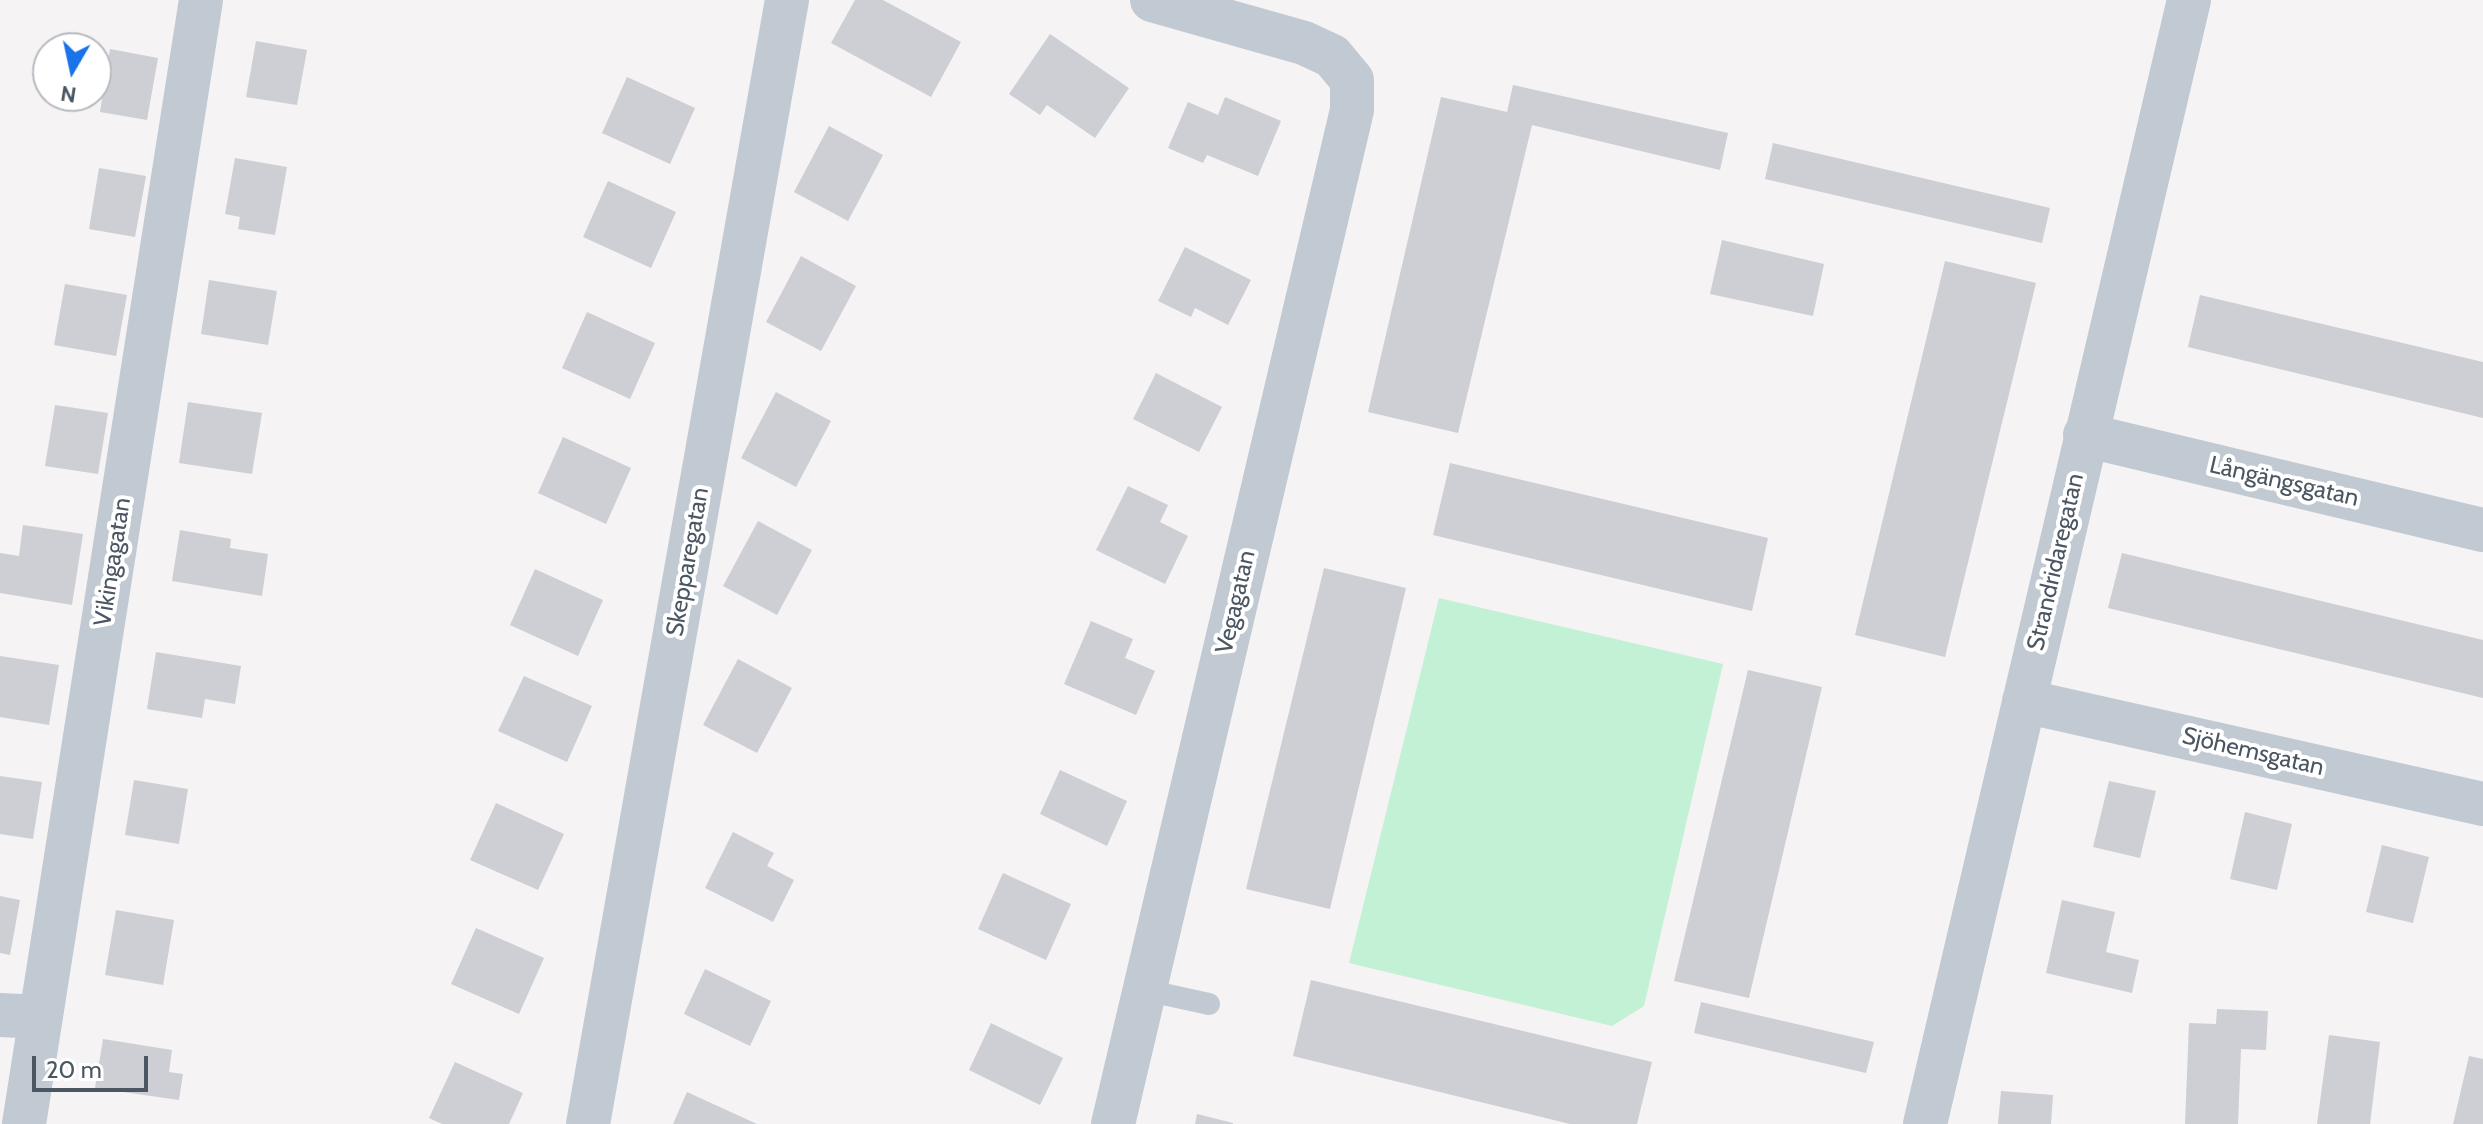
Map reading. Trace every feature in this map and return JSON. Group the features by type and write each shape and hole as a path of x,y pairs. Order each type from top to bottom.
{"street":[{"name":"Vikingagatan","path":"24,1124 20,1016 201,0"},
{"name":"Skepparegatan","path":"588,1124 787,0"},
{"name":"Vegagatan","path":"1113,1124 1352,110 1352,80 1332,56 1304,43 1152,0"},
{"name":"Strandridaregatan","path":"1925,1124 2189,0"},
{"name":"Långängsgatan","path":"2085,435 2483,530"},
{"name":"Sjöhemsgatan","path":"2024,701 2483,804"}],"lane":[{"path":"1145,990 1209,1004"}],"green space":[{"path":"1439,598 1723,664 1644,1006 1612,1026 1349,963"}],"building":[{"path":"855,0 883,0 961,42 931,97 831,43"},
{"path":"1050,34 1129,88 1095,138 1047,105 1040,115 1009,94"},
{"path":"256,41 307,50 297,105 246,97"},
{"path":"112,49 158,58 147,120 100,112 112,112"},
{"path":"627,77 695,108 670,164 602,133"},
{"path":"1513,85 1728,133 1720,170 1532,125 1458,433 1368,412 1441,97 1507,112"},
{"path":"1225,97 1281,121 1258,176 1207,155 1203,163 1168,148 1188,102 1218,115"},
{"path":"829,126 883,155 848,221 794,192"},
{"path":"1773,143 2050,208 2042,243 1765,179"},
{"path":"235,158 287,167 275,235 238,229 240,217 225,214"},
{"path":"99,168 146,176 135,237 89,229"},
{"path":"608,181 676,212 651,268 583,237"},
{"path":"1722,240 1824,264 1813,316 1710,294"},
{"path":"1185,247 1251,280 1228,325 1195,308 1191,317 1158,301"},
{"path":"801,256 856,286 821,351 766,322"},
{"path":"1945,261 2036,283 1945,657 1855,635"},
{"path":"209,280 277,291 268,345 201,334"},
{"path":"65,284 127,295 116,356 54,345"},
{"path":"2200,295 2483,362 2483,418 2188,347"},
{"path":"587,312 655,343 630,399 562,368"},
{"path":"1156,373 1222,407 1199,452 1133,419"},
{"path":"776,392 831,421 796,487 741,458"},
{"path":"188,402 262,413 252,474 179,463"},
{"path":"55,405 108,413 98,474 45,466"},
{"path":"563,437 631,468 606,524 538,493"},
{"path":"1450,463 1768,538 1752,611 1433,535"},
{"path":"1128,486 1168,505 1160,522 1188,536 1165,584 1096,550"},
{"path":"758,521 812,550 777,615 723,586"},
{"path":"23,525 83,534 72,605 0,593 0,553 19,556"},
{"path":"180,530 231,539 230,548 268,554 262,596 172,581"},
{"path":"2122,553 2483,640 2483,698 2108,608"},
{"path":"1324,568 1406,588 1330,909 1246,889"},
{"path":"535,569 603,600 578,656 510,625"},
{"path":"1091,621 1133,639 1125,658 1155,671 1136,715 1064,684"},
{"path":"156,652 241,666 235,704 205,699 202,718 147,709"},
{"path":"0,656 59,665 49,725 0,717"},
{"path":"738,659 792,688 757,753 703,725"},
{"path":"1748,670 1822,687 1749,998 1674,981"},
{"path":"524,676 592,706 567,762 498,731"},
{"path":"1060,770 1127,801 1107,846 1040,814"},
{"path":"0,776 42,782 33,839 0,834"},
{"path":"134,780 188,789 179,844 125,835"},
{"path":"2109,781 2156,791 2140,858 2093,847"},
{"path":"496,803 564,834 538,890 470,860"},
{"path":"2245,812 2292,824 2277,890 2230,879"},
{"path":"733,832 774,853 767,866 794,880 773,922 705,888"},
{"path":"2382,845 2429,857 2413,923 2366,912"},
{"path":"1003,873 1071,904 1046,960 978,929"},
{"path":"0,896 20,900 10,955 0,953"},
{"path":"2062,900 2115,912 2106,952 2139,960 2132,993 2046,973"},
{"path":"116,910 174,920 163,985 105,975"},
{"path":"476,928 544,958 519,1014 451,984"},
{"path":"705,969 771,1001 750,1046 684,1014"},
{"path":"1311,980 1652,1062 1637,1124 1570,1124 1293,1056"},
{"path":"1701,1002 1874,1042 1866,1073 1694,1033"},
{"path":"2217,1009 2268,1011 2266,1050 2241,1049 2238,1124 2185,1124 2189,1023 2216,1024"},
{"path":"991,1023 1063,1058 1040,1105 969,1070"},
{"path":"2329,1035 2380,1042 2370,1124 2317,1124"},
{"path":"103,1039 172,1050 169,1072 183,1074 179,1100 95,1088"},
{"path":"2469,1056 2483,1059 2483,1124 2453,1124"},
{"path":"455,1062 523,1093 509,1124 442,1124 429,1118"},
{"path":"2001,1091 2053,1095 2051,1124 1998,1124"},
{"path":"687,1092 757,1124 673,1124"},
{"path":"1197,1114 1233,1123 1233,1124 1195,1124"}]}
